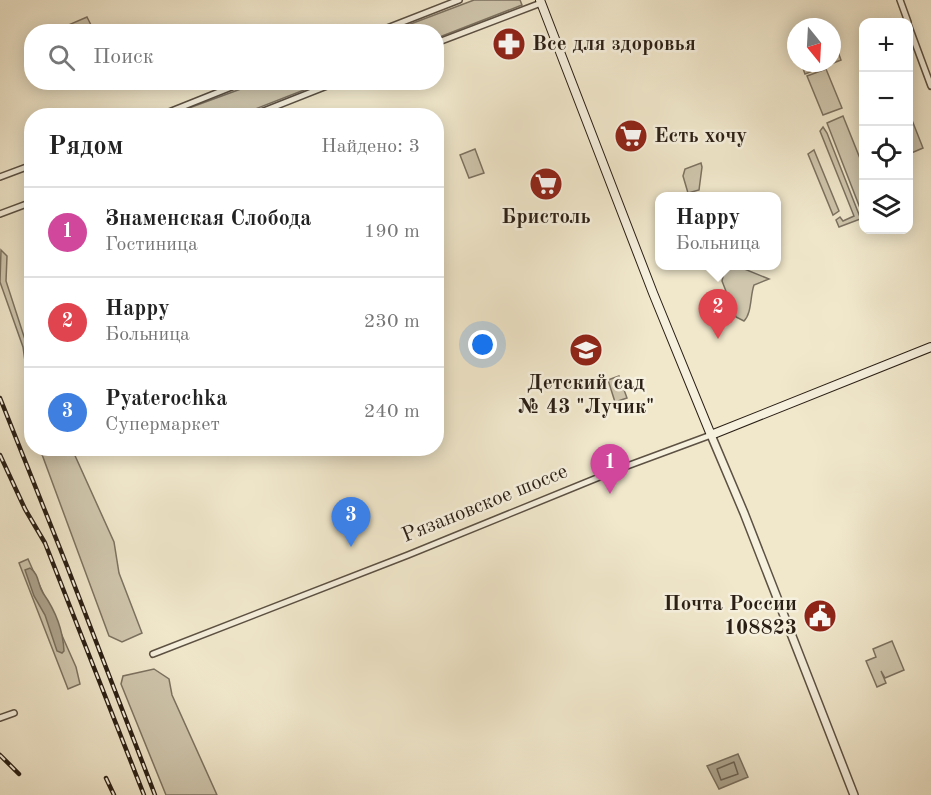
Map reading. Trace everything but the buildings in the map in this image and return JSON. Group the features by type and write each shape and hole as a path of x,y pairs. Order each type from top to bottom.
{"main road":[{"path":"540,2 711,435"},
{"name":"Рязановское шоссе","path":"711,435 931,347"}],"street":[{"path":"398,24 459,0"},
{"path":"900,0 906,18"},
{"path":"444,40 540,2"},
{"path":"913,37 931,86"},
{"path":"179,108 224,90"},
{"path":"271,108 317,90"},
{"path":"0,177 24,168"},
{"path":"0,214 24,205"},
{"path":"711,435 855,795"},
{"name":"Рязановское шоссе","path":"153,654 711,435"},
{"path":"0,718 14,712"}],"shaded area":[{"path":"474,0 520,0 522,5 444,35 444,24 411,24"},
{"path":"87,17 90,24 71,24"},
{"path":"818,72 827,72 842,108 823,115 807,76"},
{"path":"238,90 304,90 258,108 189,108"},
{"path":"843,116 859,156 859,205 827,123"},
{"path":"913,123 923,148 913,152"},
{"path":"823,127 827,133 859,214 859,220 839,227 836,220 840,217 843,221 854,216 820,131"},
{"path":"475,149 484,173 469,178 460,155"},
{"path":"814,150 839,211 833,215 808,154"},
{"path":"701,163 699,190 688,192 683,176 685,169"},
{"path":"1,250 7,256 6,281 24,336 24,354 23,347 0,282"},
{"path":"725,270 747,270 769,279 754,285 747,318 744,321 736,317 722,281"},
{"path":"619,376 627,398 615,402 608,380"},
{"path":"43,456 75,456 114,542 119,573 142,633 122,642 109,636"},
{"path":"28,559 76,667 80,684 68,689 19,563"},
{"path":"892,641 904,670 885,678 881,671 886,683 877,687 866,661 876,657 873,649"},
{"path":"154,669 169,679 172,695 217,795 166,795 121,684 123,676"}],"water":[{"path":"30,568 58,620 64,651 62,653 57,651 45,615 34,596 25,570"},
{"path":"738,754 748,777 719,789 707,766"}],"railway":[{"path":"0,398 155,795"},
{"path":"0,455 25,509 45,543 144,795"},
{"path":"0,755 19,774"},
{"path":"106,778 114,795"}],"place":[{"name":"Все для здоровья","path":"509,44"},
{"name":"Есть хочу","path":"631,136"},
{"name":"Бристоль","path":"546,184"},
{"name":"Happy","path":"718,339"},
{"name":"Детский сад № 43 \"Лучик\"","path":"586,350"},
{"name":"Знаменская Слобода","path":"610,494"},
{"name":"Pyaterochka","path":"351,547"},
{"name":"Почта России 108823","path":"820,616"}]}
